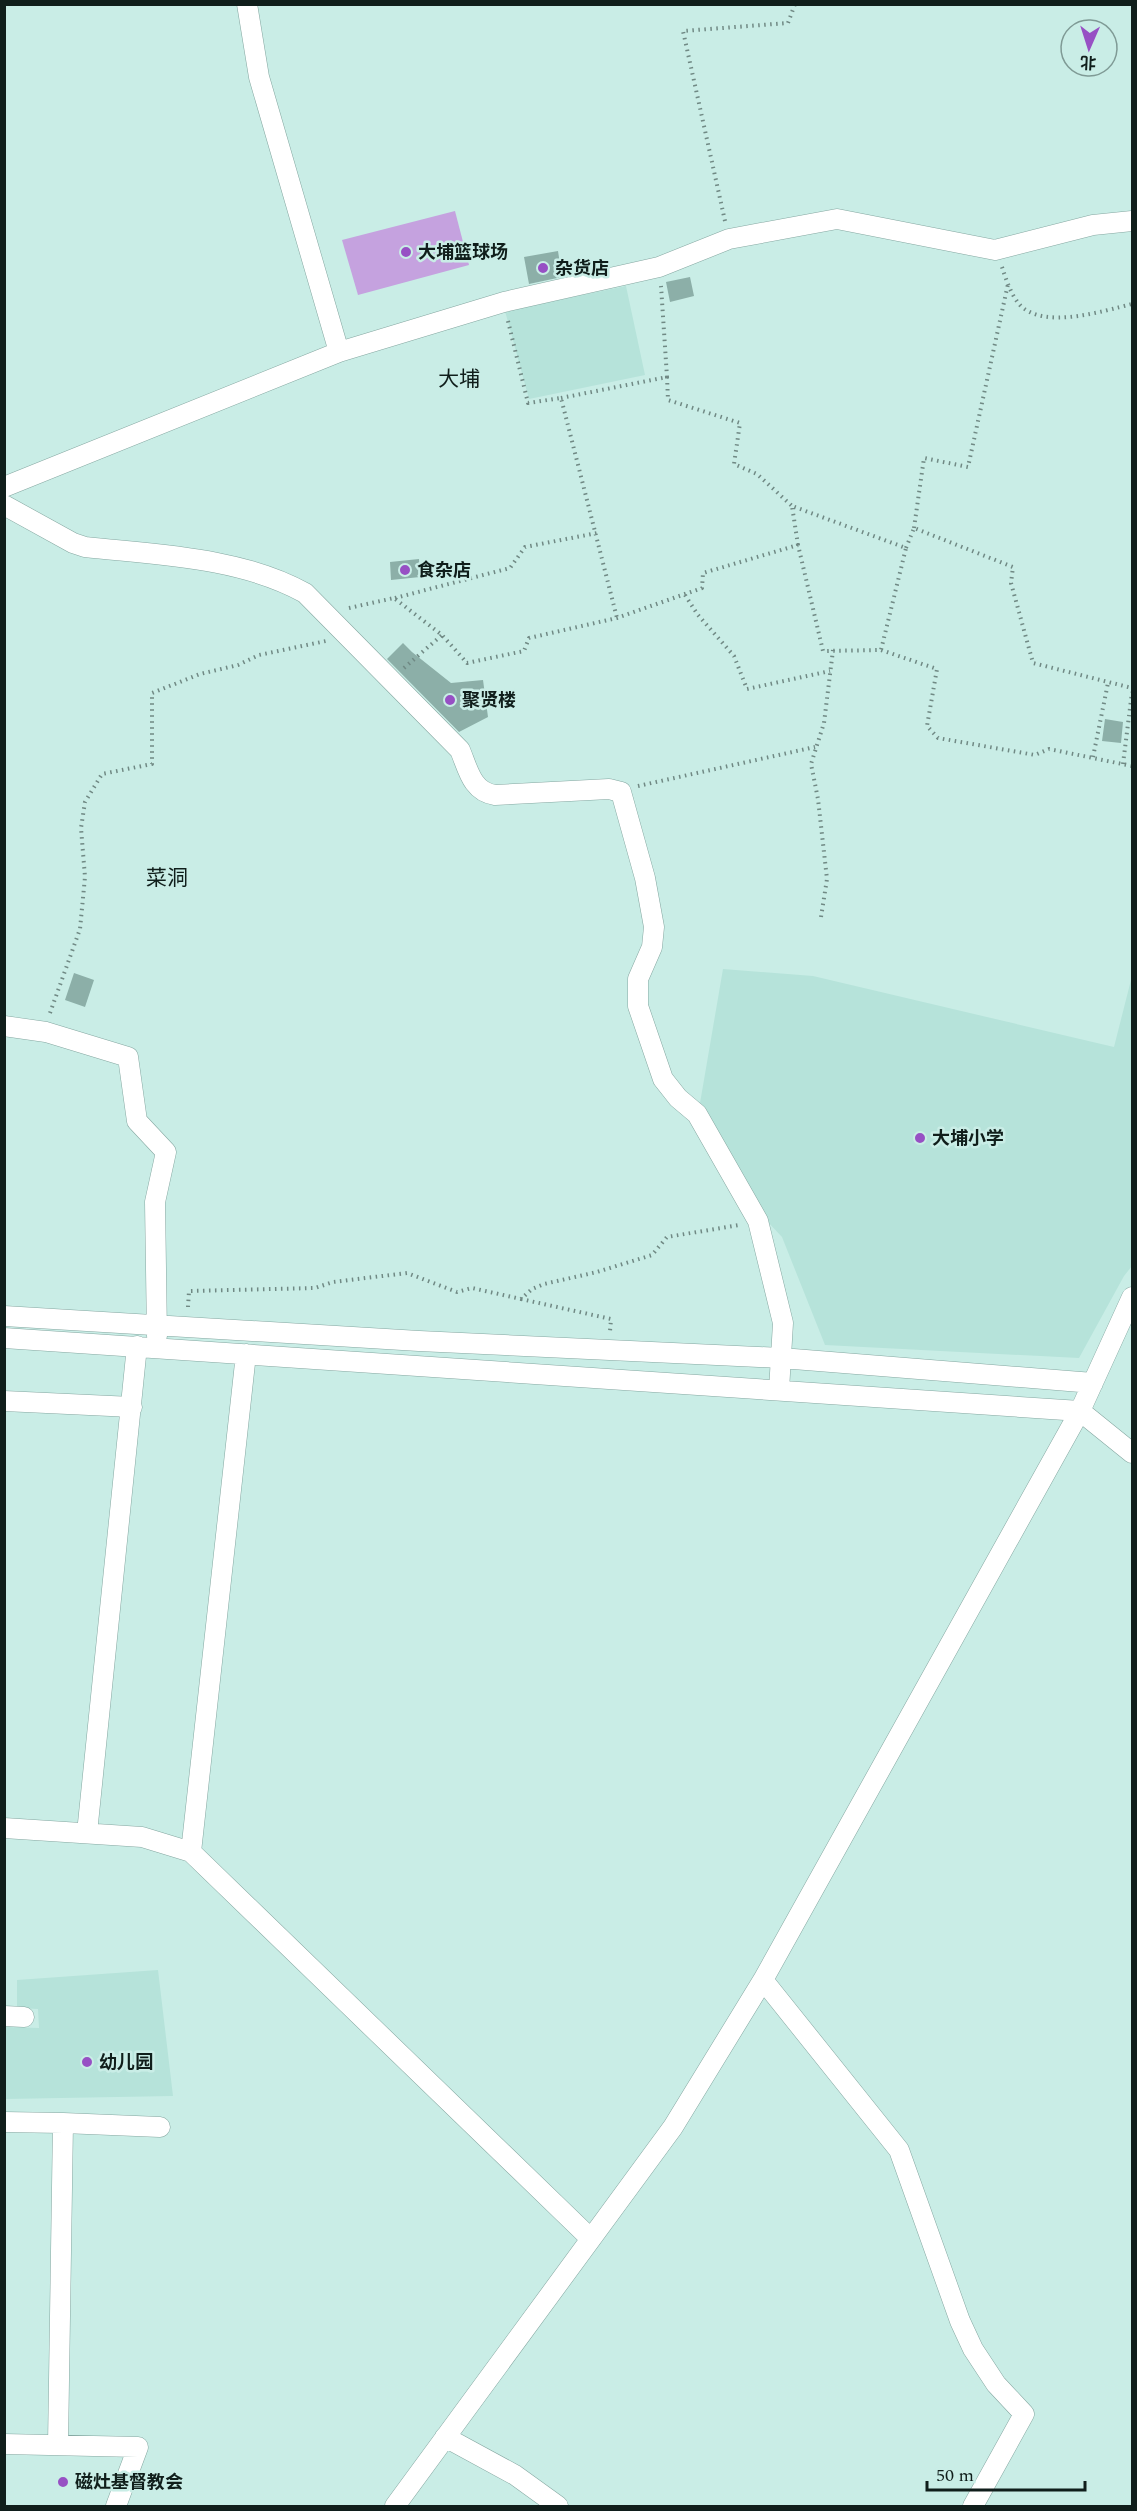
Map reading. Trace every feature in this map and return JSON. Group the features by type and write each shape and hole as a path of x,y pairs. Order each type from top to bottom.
{"street":[{"path":"247,4 259,77 339,352"},
{"path":"4,488 13,482 339,352 504,302 659,267 729,239 837,219 995,250 1093,225 1132,221"},
{"path":"4,505 73,543 85,547 217,564 275,578 305,593 389,681 460,750 472,780 483,792 495,795 619,790 624,798 645,878 654,927 652,946 638,980 637,993 642,1020 663,1079 678,1098 697,1114 758,1221 783,1323 779,1390"},
{"path":"4,1026 46,1032 128,1057 137,1121 166,1152 154,1202 157,1325 147,1347 132,1407 87,1833"},
{"path":"395,2506 673,2127 763,1980 1080,1411 1132,1297"},
{"path":"4,1316 609,1351 781,1358 1094,1383"},
{"path":"4,1338 1080,1411 1132,1453"},
{"path":"191,1852 246,1354"},
{"path":"4,1401 132,1407"},
{"path":"4,1828 142,1837 191,1852 590,2238"},
{"path":"763,1980 899,2150 960,2321 973,2349 996,2384 1024,2414 972,2506"},
{"path":"4,2122 160,2127"},
{"path":"58,2445 63,2123"},
{"path":"445,2437 515,2475 558,2506"},
{"path":"4,2444 138,2447 116,2506"}],"path":[{"path":"729,239 683,31 788,23 795,4"},
{"path":"995,250 1008,284 1020,304 1033,314 1062,318 1132,304"},
{"path":"659,267 668,400 740,423 734,464 757,474 792,506 906,548"},
{"path":"881,650 906,548 914,528 924,458 968,467 1008,284"},
{"path":"504,302 528,402 561,398 667,376"},
{"path":"561,398 617,618"},
{"path":"792,506 798,545 823,651 881,650 937,669 927,726 938,738 1035,755 1049,749 1132,766"},
{"path":"914,528 1013,567 1011,584 1034,663 1132,690 1123,764"},
{"path":"326,613 510,568 525,547 597,533"},
{"path":"394,598 442,635 466,663 524,651 529,638 617,618 685,595 702,588 703,573 798,545"},
{"path":"685,595 698,615 734,656 747,689 830,671"},
{"path":"389,681 442,635"},
{"path":"46,1032 55,995 80,929 85,877 81,828 85,802 102,774 152,764 152,693 200,674 238,665 259,655 347,637"},
{"path":"821,917 827,879 818,799 811,764 824,723 833,650"},
{"path":"1093,757 1108,683"},
{"path":"619,790 816,747"},
{"path":"521,1299 532,1289 544,1284 597,1272 652,1255 667,1237 758,1221"},
{"path":"187,1326 189,1291 315,1288 333,1282 407,1273 457,1292 472,1288 611,1319 609,1351"}],"shaded area":[{"name":"大埔篮球场","path":"455,211 469,265 358,295 342,240"},
{"path":"626,286 645,375 529,399 505,311"},
{"name":"大埔小学","path":"723,969 813,976 1114,1047 1132,976 1132,1266 1124,1276 1079,1358 825,1345 782,1237 732,1184 699,1109"},
{"name":"幼儿园","path":"158,1970 173,2096 5,2099 5,2027 39,2028 38,2009 17,2008 17,1980"}],"building":[{"name":"杂货店","path":"558,251 562,277 529,284 524,257"},
{"path":"690,277 694,296 670,302 666,282"},
{"name":"食杂店","path":"419,559 420,577 391,580 390,562"},
{"name":"聚贤楼","path":"403,643 451,683 483,680 488,717 459,732 387,659"},
{"path":"1105,719 1123,722 1121,743 1102,741"},
{"path":"74,973 94,980 85,1007 65,1000"}],"place":[{"name":"大埔篮球场","path":"406,252"},
{"name":"杂货店","path":"543,268"},
{"name":"食杂店","path":"405,570"},
{"name":"聚贤楼","path":"450,700"},
{"name":"大埔小学","path":"920,1138"},
{"name":"幼儿园","path":"87,2062"},
{"name":"磁灶基督教会","path":"63,2482"}],"district":[{"name":"大埔","path":"459,379"},
{"name":"菜洞","path":"167,878"}]}
